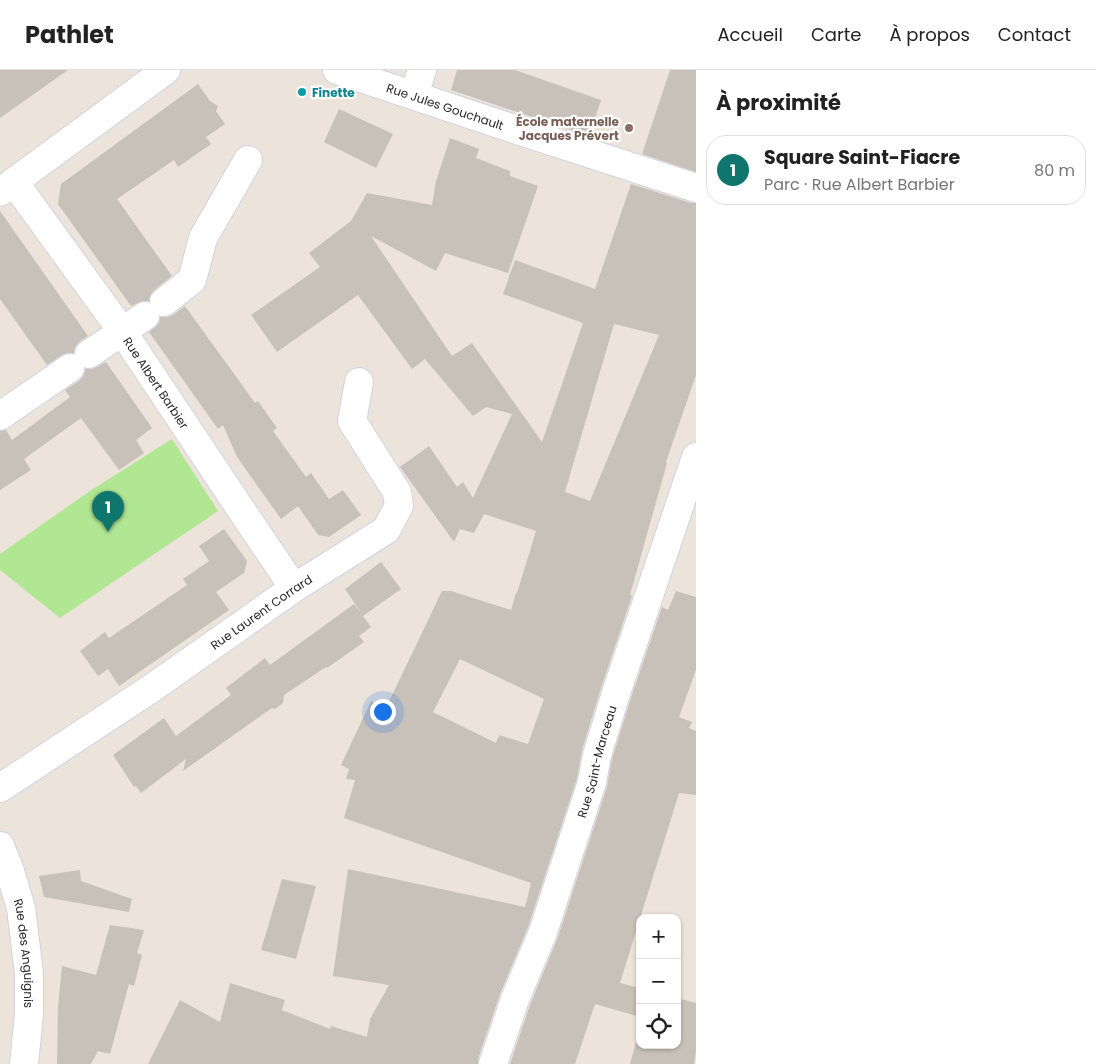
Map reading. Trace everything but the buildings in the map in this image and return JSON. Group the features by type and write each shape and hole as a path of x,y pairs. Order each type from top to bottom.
{"street":[{"name":"Rue Jules Gouchault","path":"336,70 418,83 508,127 696,188"},
{"path":"7,187 162,71"},
{"path":"0,416 154,309 192,280 203,238 248,160"},
{"name":"Rue Albert Barbier","path":"7,187 122,331 294,588"},
{"name":"Rue Laurent Corrard","path":"0,788 152,688 294,588 386,530 399,506 397,492 352,421 359,382"},
{"name":"Rue Saint-Marceau","path":"493,1064 515,999 543,932 592,782 597,756 619,684 691,488 696,457"},
{"name":"Rue des Anguignis","path":"0,846 10,868 21,908 29,973 29,1014 24,1064"}],"green space":[{"path":"172,439 218,511 60,618 0,570 0,554 90,491"}],"place":[{"name":"Finette","path":"302,92"},
{"name":"École maternelle Jacques Prévert","path":"629,128"},
{"name":"Square Saint-Fiacre","path":"108,532"}]}
